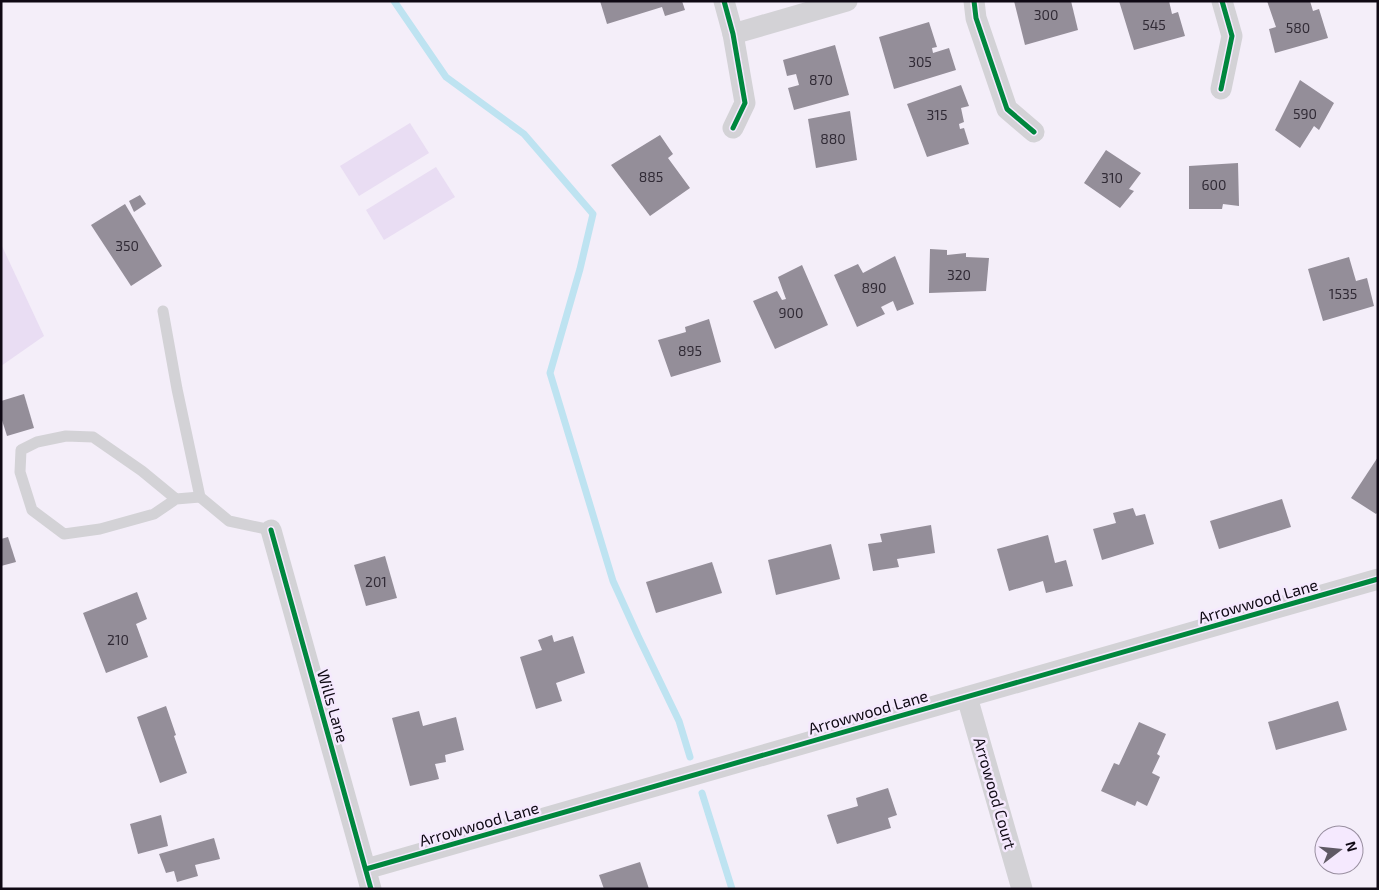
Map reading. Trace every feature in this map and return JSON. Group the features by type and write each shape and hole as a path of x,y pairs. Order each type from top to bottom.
{"street":[{"path":"724,1 733,34 745,103 733,128"},
{"path":"733,34 847,1"},
{"path":"974,1 976,18 1007,108 1034,132"},
{"path":"1221,89 1232,36 1222,1"},
{"name":"Wills Lane","path":"271,530 368,879"},
{"name":"Arrowwood Lane","path":"368,879 967,697 1378,579"},
{"name":"Arrowood Court","path":"967,697 1022,889"}],"lane":[{"path":"163,311 200,498 229,521 271,530"},
{"path":"176,499 142,471 93,437 66,436 37,442 21,450 20,472 32,510 64,534 100,529 154,514 176,499 200,498"}],"shaded area":[{"path":"410,123 429,153 359,196 340,166"},
{"path":"436,167 455,197 384,240 366,210"},
{"path":"1,244 44,336 1,366"}],"building":[{"path":"600,1 682,1 685,10 665,16 662,7 607,24"},
{"path":"1014,1 1071,1 1078,30 1025,45"},
{"path":"1119,1 1169,1 1172,14 1178,12 1185,36 1134,50"},
{"path":"1267,1 1310,1 1313,11 1319,9 1328,38 1275,53 1269,29 1276,27"},
{"path":"929,22 937,47 932,48 933,53 949,48 956,70 894,89 879,37"},
{"path":"835,45 849,95 794,110 788,88 799,85 796,74 787,76 783,60"},
{"path":"1300,80 1334,103 1319,130 1314,126 1300,148 1275,130"},
{"path":"961,85 969,106 961,108 964,122 959,124 960,129 964,128 969,144 927,157 907,104"},
{"path":"850,111 857,160 816,168 808,119"},
{"path":"660,135 673,154 668,158 690,188 650,216 611,165"},
{"path":"1106,150 1141,173 1129,189 1134,191 1120,208 1084,183"},
{"path":"1238,163 1239,206 1223,204 1222,209 1189,209 1189,166"},
{"path":"140,195 146,204 134,212 129,201"},
{"path":"125,204 162,266 131,286 91,225"},
{"path":"930,249 947,250 947,255 966,253 966,257 989,258 986,291 929,293"},
{"path":"895,256 914,304 897,311 893,301 881,307 885,314 857,327 834,275 858,264 863,273"},
{"path":"1349,257 1356,281 1367,278 1374,306 1323,321 1308,269"},
{"path":"802,265 828,325 775,349 753,301 777,291 782,300 786,299 778,277"},
{"path":"709,319 721,362 671,377 658,340 686,332 685,327"},
{"path":"24,394 34,428 7,436 1,417 1,401"},
{"path":"1378,457 1378,512 1376,514 1351,498"},
{"path":"1282,499 1291,527 1219,549 1210,521"},
{"path":"1133,508 1136,516 1145,514 1154,544 1102,560 1093,529 1116,523 1113,513"},
{"path":"931,525 935,553 897,559 899,567 873,571 868,544 882,542 880,534"},
{"path":"1048,535 1055,563 1066,560 1073,586 1046,593 1043,581 1009,591 997,549"},
{"path":"8,537 16,562 1,566 1,539"},
{"path":"831,544 840,579 776,595 768,560"},
{"path":"385,556 397,598 366,606 354,565"},
{"path":"712,562 722,593 656,613 646,582"},
{"path":"137,592 147,619 136,624 148,657 106,673 83,613"},
{"path":"552,635 554,642 573,636 585,673 556,683 562,701 536,709 520,657 542,650 538,640"},
{"path":"1338,701 1347,730 1276,750 1268,722"},
{"path":"166,706 187,773 160,783 137,717"},
{"path":"419,711 423,726 456,717 464,750 445,755 446,762 435,764 439,779 410,786 392,718"},
{"path":"1139,722 1166,734 1157,754 1160,756 1152,773 1160,777 1147,806 1137,801 1135,806 1101,791 1114,763 1119,765"},
{"path":"888,788 897,815 888,818 891,828 837,844 827,815 858,806 856,798"},
{"path":"161,815 168,846 138,854 130,824"},
{"path":"214,838 220,859 195,865 198,876 177,882 174,871 166,873 159,854"},
{"path":"640,862 649,889 604,889 599,875"}],"waterway":[{"path":"394,1 446,77 524,134 593,214 580,269 550,373 613,581 679,721 690,757"},
{"path":"702,793 732,889"}],"cycle path":[{"path":"724,1 733,34 745,103 733,128"},
{"path":"974,1 976,18 1007,109 1034,132"},
{"path":"1221,89 1232,36 1222,1"},
{"path":"271,530 371,889"},
{"path":"366,869 1378,579"}]}
